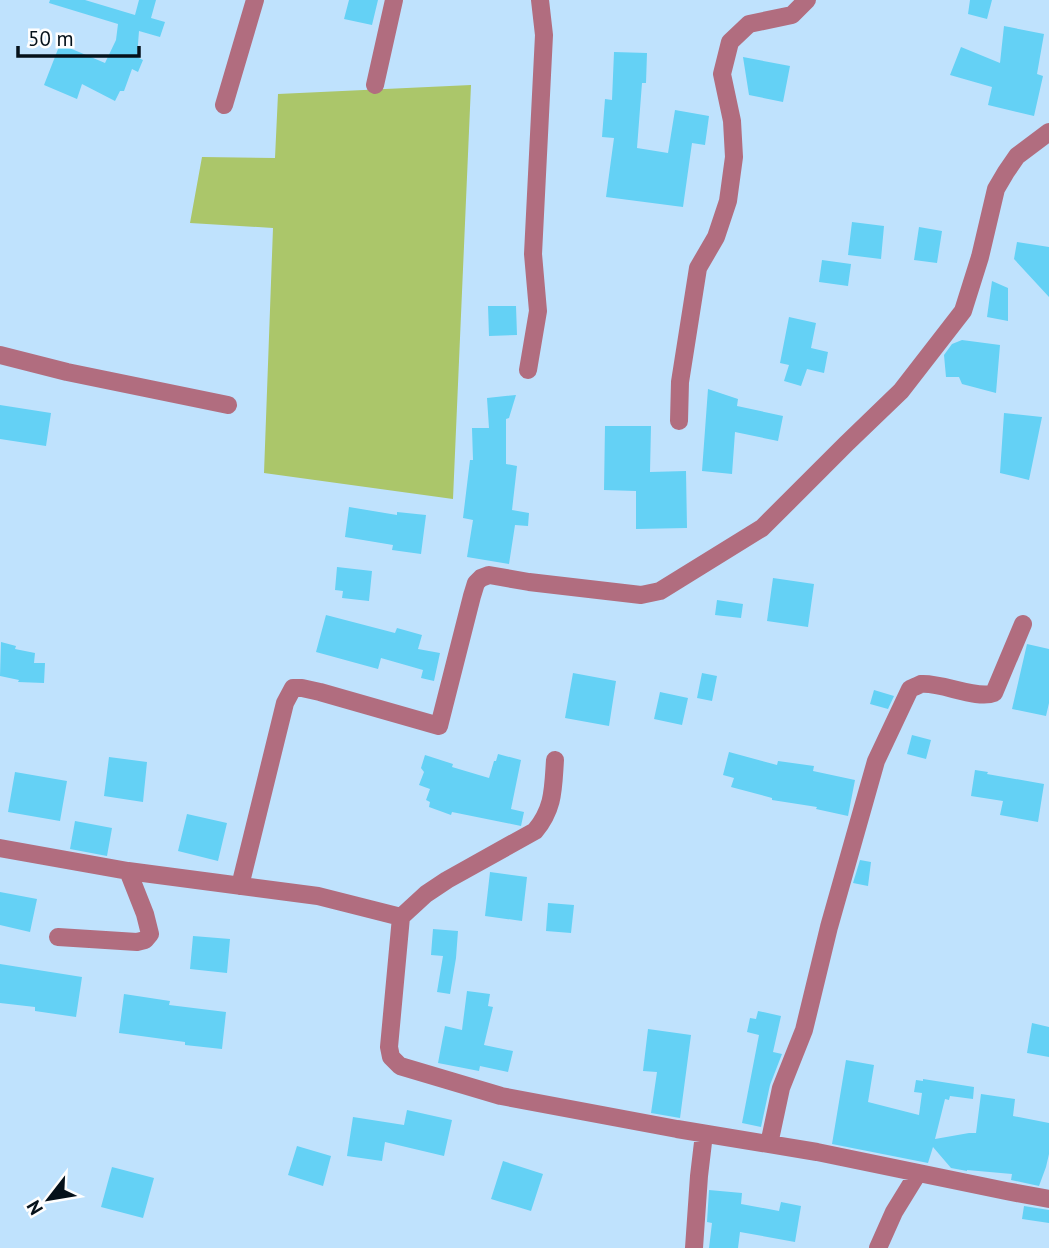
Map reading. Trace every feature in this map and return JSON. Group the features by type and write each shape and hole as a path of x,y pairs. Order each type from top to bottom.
{"street":[{"path":"224,105 255,0"},
{"path":"375,85 394,0"},
{"path":"528,370 538,311 533,254 544,35 540,0"},
{"path":"679,421 680,382 698,268 716,237 728,201 734,157 732,121 722,74 730,42 750,24 792,15 807,0"},
{"path":"240,886 285,703 293,688 320,692 439,726 472,596 476,583 481,578 489,575 641,595 660,591 671,585 762,528 901,391 947,334 963,311 980,257 996,189 1017,156 1049,132"},
{"path":"0,355 67,372 228,405"},
{"path":"769,1144 781,1088 804,1030 829,927 876,761 910,689 920,684 986,696 993,693 1023,624"},
{"path":"555,760 552,798 545,818 535,831 447,880 426,894 401,917 389,1048 391,1057 400,1066 501,1096 817,1152 1049,1199"},
{"path":"0,848 128,872 318,896 401,917"},
{"path":"58,937 137,942 145,940 150,934 145,914 128,872"},
{"path":"694,1248 704,1134"},
{"path":"878,1248 894,1212 918,1173"}],"green space":[{"path":"471,85 453,499 264,473 273,228 190,223 202,157 275,158 278,94"}],"building":[{"path":"50,0 85,0 135,15 139,0 156,0 151,18 165,22 160,37 139,31 137,57 143,60 138,72 132,69 124,91 120,91 115,101 82,84 77,99 44,85 60,44 105,63 116,40 118,24 49,3"},
{"path":"349,0 378,0 372,25 344,19"},
{"path":"970,0 992,0 987,19 968,14"},
{"path":"1004,26 1044,34 1037,74 1043,76 1034,116 988,105 992,87 950,75 961,47 1000,63"},
{"path":"614,52 647,53 646,83 642,83 637,148 668,153 675,110 709,116 705,145 692,143 683,207 606,197 614,138 602,137 605,99 612,100"},
{"path":"743,57 790,66 783,102 749,95"},
{"path":"852,222 884,226 881,259 848,255"},
{"path":"919,227 942,231 937,263 914,260"},
{"path":"1017,242 1049,247 1049,297 1014,259"},
{"path":"822,260 851,264 848,286 819,282"},
{"path":"992,281 1008,288 1008,321 987,317"},
{"path":"488,306 516,306 517,335 489,336"},
{"path":"789,317 816,323 811,348 828,352 824,373 807,369 801,386 784,381 789,365 780,363"},
{"path":"962,340 1000,345 996,393 962,384 959,377 946,377 944,355 952,344"},
{"path":"708,389 738,399 737,406 783,416 778,441 735,432 732,474 702,471"},
{"path":"516,395 509,418 506,419 506,464 517,466 512,510 529,513 528,526 515,525 509,564 467,557 473,520 463,518 470,460 473,460 472,428 489,428 487,398"},
{"path":"0,405 51,413 46,446 0,439"},
{"path":"1004,413 1042,417 1029,480 1000,473"},
{"path":"605,426 651,426 650,472 686,471 687,528 636,529 636,491 604,490"},
{"path":"349,507 397,515 397,512 426,515 421,554 392,550 393,545 345,537"},
{"path":"337,567 372,571 369,601 342,598 343,591 335,590"},
{"path":"773,578 814,584 808,627 767,621"},
{"path":"717,600 743,604 741,618 715,615"},
{"path":"326,615 395,633 397,628 422,635 418,649 440,653 434,681 421,678 423,670 381,658 378,669 316,652"},
{"path":"1,642 16,646 15,649 35,653 34,663 45,663 44,683 18,682 19,680 0,676"},
{"path":"1027,644 1049,649 1049,703 1046,716 1012,709"},
{"path":"573,673 616,681 609,726 565,718"},
{"path":"702,673 717,676 712,701 697,698"},
{"path":"874,690 894,696 888,709 870,704"},
{"path":"660,692 688,698 682,725 654,719"},
{"path":"912,735 931,740 926,759 907,754"},
{"path":"729,752 777,765 778,761 814,766 813,771 855,780 848,816 816,809 817,807 772,800 731,787 734,778 723,775"},
{"path":"498,754 521,760 511,809 524,812 521,826 452,812 451,815 429,807 430,802 426,800 430,789 419,785 424,772 421,768 425,755 453,764 452,767 489,778"},
{"path":"109,757 147,762 143,802 104,796"},
{"path":"975,770 1044,784 1038,822 1000,815 1003,801 971,796"},
{"path":"15,772 67,781 60,821 8,812"},
{"path":"187,814 227,823 218,861 178,851"},
{"path":"75,821 112,828 107,856 70,849"},
{"path":"860,860 871,862 868,886 853,883"},
{"path":"490,872 527,877 522,921 485,916"},
{"path":"0,892 37,899 30,932 0,925"},
{"path":"548,903 574,905 571,933 546,931"},
{"path":"433,929 458,931 450,994 437,992 443,956 431,955"},
{"path":"193,936 230,939 227,973 190,969"},
{"path":"0,964 82,977 76,1017 35,1011 35,1007 0,1003"},
{"path":"467,991 490,994 488,1006 493,1007 484,1045 513,1051 508,1072 480,1066 479,1071 438,1063 445,1026 462,1030"},
{"path":"124,994 170,1001 169,1005 226,1012 222,1049 119,1033"},
{"path":"758,1011 781,1016 773,1052 782,1054 770,1085 761,1127 742,1123 759,1035 747,1032 750,1018 756,1019"},
{"path":"1032,1023 1049,1027 1049,1057 1027,1053"},
{"path":"648,1029 691,1035 680,1118 651,1113 657,1072 643,1071"},
{"path":"846,1060 874,1065 868,1102 919,1115 922,1093 914,1092 916,1080 974,1087 973,1099 950,1096 949,1100 945,1099 935,1139 976,1133 981,1094 1015,1099 1013,1116 1049,1123 1049,1154 1039,1186 1011,1180 1012,1174 951,1168 933,1147 928,1163 832,1144"},
{"path":"407,1110 452,1120 444,1156 385,1142 382,1161 347,1156 353,1117 404,1125"},
{"path":"297,1146 331,1156 323,1186 288,1175"},
{"path":"503,1161 543,1174 531,1211 491,1199"},
{"path":"112,1167 154,1178 143,1218 101,1207"},
{"path":"709,1190 742,1193 741,1204 779,1211 781,1202 801,1206 795,1242 740,1232 738,1248 709,1248 712,1223 707,1222"},
{"path":"1024,1206 1049,1210 1049,1223 1022,1219"}]}
